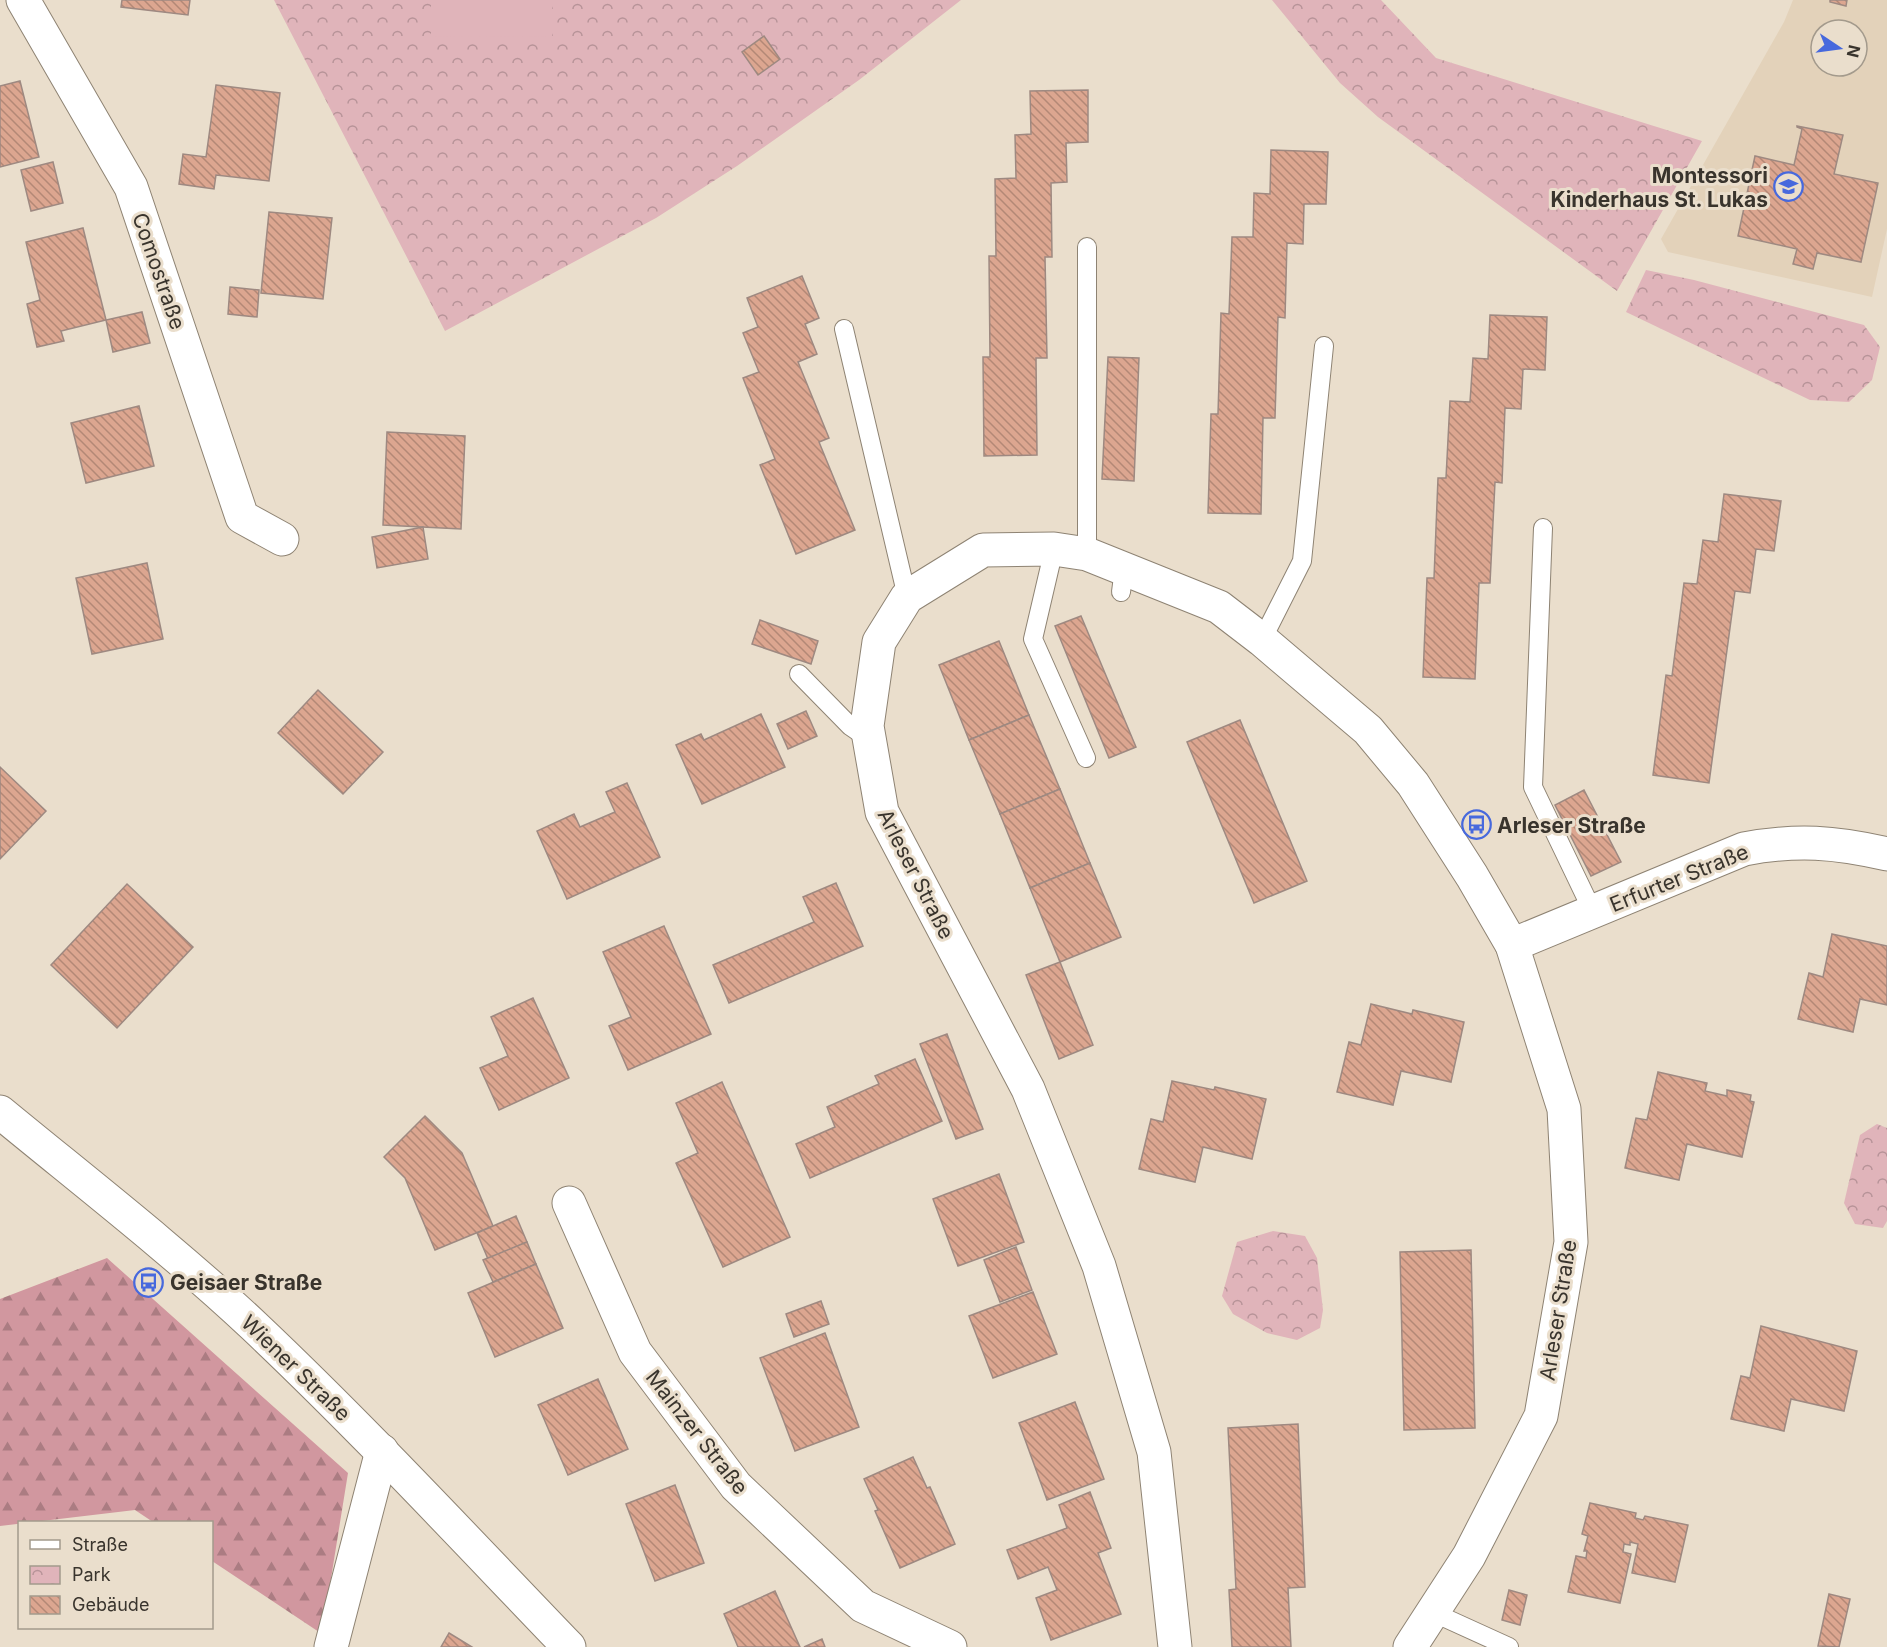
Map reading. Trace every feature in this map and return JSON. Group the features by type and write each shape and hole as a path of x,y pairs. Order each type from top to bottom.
{"street":[{"name":"Comostraße","path":"22,0 131,187 243,517 282,539"},
{"name":"Arleser Straße","path":"1175,1647 1154,1452 1099,1266 1028,1089 882,812 869,740 867,726 879,642 907,597 983,550 1054,549 1087,554 1122,580 1219,607 1262,640 1368,730 1413,784 1472,876 1512,945 1564,1109 1571,1242 1541,1416 1469,1556 1410,1647"},
{"name":"Erfurter Straße","path":"1512,945 1752,848 1779,843 1814,842 1842,844 1887,854"},
{"name":"Wiener Straße","path":"0,1112 173,1254 227,1302 382,1451 569,1647"},
{"name":"Mainzer Straße","path":"569,1203 635,1352 736,1486 863,1606 950,1647"},
{"path":"331,1647 382,1451"}],"lane":[{"path":"1087,247 1087,554"},
{"path":"844,329 907,597"},
{"path":"1262,640 1302,561 1324,346"},
{"path":"1543,528 1533,787 1593,912"},
{"path":"1054,549 1034,639 1086,758"},
{"path":"800,674 849,726 869,740"},
{"path":"1432,1612 1509,1647"}],"shaded area":[{"name":"Montessori Kinderhaus St. Lukas","path":"1793,0 1887,0 1887,229 1872,297 1668,252 1661,239 1784,22"}],"green space":[{"path":"274,0 961,0 859,80 737,166 656,218 445,331","holes":["764,36 780,59 758,75 742,52"]},
{"path":"431,0 552,0 552,36 431,37"},
{"path":"1272,0 1381,0 1436,58 1702,141 1617,291 1378,117 1340,83"},
{"path":"1646,270 1694,280 1864,325 1880,347 1872,380 1849,402 1810,400 1626,312"},
{"path":"1877,1124 1887,1128 1887,1221 1883,1228 1855,1224 1844,1203 1860,1135"},
{"path":"1273,1231 1305,1236 1317,1258 1323,1310 1320,1328 1297,1340 1267,1333 1233,1314 1222,1296 1237,1242"},
{"path":"107,1258 348,1473 322,1634 213,1562 213,1521 152,1521 135,1510 42,1521 18,1521 18,1524 0,1526 0,1299"}],"building":[{"path":"122,0 190,0 188,15 121,7"},
{"path":"1830,0 1847,0 1846,6 1830,2"},
{"path":"764,36 780,59 758,75 742,52"},
{"path":"20,81 39,157 0,167 0,86"},
{"path":"216,85 280,93 269,181 216,175 214,189 179,184 183,154 206,157"},
{"path":"1088,90 1088,142 1066,143 1067,182 1051,183 1052,257 1045,257 1047,358 1036,358 1037,455 984,456 983,357 990,357 989,256 996,256 995,179 1016,178 1015,135 1031,134 1030,91"},
{"path":"1797,126 1843,135 1834,174 1878,183 1861,262 1817,253 1813,269 1793,264 1797,249 1738,236 1755,156 1794,165 1802,129"},
{"path":"1271,150 1328,152 1326,204 1304,204 1303,244 1287,243 1285,318 1278,317 1275,418 1263,418 1261,514 1208,513 1211,414 1218,414 1221,313 1229,314 1232,237 1253,237 1254,193 1270,194"},
{"path":"53,162 63,203 31,211 21,170"},
{"path":"269,212 332,218 323,299 261,293"},
{"path":"83,228 106,320 61,331 64,341 37,347 27,304 40,300 26,242"},
{"path":"802,276 819,318 805,324 817,354 798,362 829,438 819,442 855,530 796,554 760,465 775,459 743,378 759,372 743,333 758,327 747,298"},
{"path":"230,287 259,290 257,317 228,314"},
{"path":"142,312 150,343 113,352 106,320"},
{"path":"1490,315 1547,317 1545,370 1523,369 1521,409 1505,408 1502,483 1495,482 1490,583 1479,583 1475,679 1423,677 1427,578 1434,578 1438,478 1446,478 1450,401 1470,402 1473,358 1488,359"},
{"path":"1108,357 1139,358 1134,481 1102,479"},
{"path":"139,406 154,466 86,483 71,423"},
{"path":"387,432 465,436 461,529 383,525"},
{"path":"1724,494 1781,501 1774,551 1756,549 1750,593 1735,591 1709,783 1653,775 1666,675 1672,676 1684,583 1697,584 1703,540 1718,542"},
{"path":"423,527 428,559 377,568 372,537"},
{"path":"147,563 163,639 92,654 76,578"},
{"path":"1081,616 1136,747 1109,758 1055,626"},
{"path":"760,620 818,641 811,664 752,644"},
{"path":"999,641 1029,715 969,740 939,665"},
{"path":"318,690 383,752 343,794 278,733"},
{"path":"806,711 817,736 788,749 777,724"},
{"path":"761,714 785,767 702,804 676,745 701,734 704,740"},
{"path":"1029,715 1060,789 1000,814 969,740"},
{"path":"1240,720 1307,881 1254,903 1187,742"},
{"path":"0,767 46,811 0,859"},
{"path":"627,783 660,857 567,899 537,831 574,814 580,827 615,812 606,792"},
{"path":"1060,789 1090,863 1030,888 1000,814"},
{"path":"1584,790 1621,862 1591,876 1555,805"},
{"path":"1090,863 1121,937 1060,962 1030,888"},
{"path":"836,883 863,946 729,1003 713,965 814,922 803,897"},
{"path":"127,884 193,947 117,1028 51,965"},
{"path":"664,926 711,1034 628,1070 609,1026 631,1017 603,952"},
{"path":"1832,934 1887,946 1887,1005 1860,999 1853,1032 1798,1019 1809,973 1823,977"},
{"path":"1060,962 1093,1045 1059,1059 1026,975"},
{"path":"533,998 569,1078 499,1110 480,1068 508,1056 491,1017"},
{"path":"1371,1004 1412,1014 1413,1010 1464,1022 1451,1082 1401,1071 1393,1105 1337,1092 1349,1042 1361,1045"},
{"path":"947,1034 983,1129 956,1139 920,1044"},
{"path":"915,1059 942,1121 810,1178 796,1144 835,1127 827,1107 879,1084 875,1076"},
{"path":"1658,1072 1707,1083 1705,1091 1727,1096 1727,1090 1751,1095 1750,1101 1754,1102 1742,1157 1687,1144 1679,1180 1625,1168 1636,1118 1647,1120"},
{"path":"1172,1081 1214,1090 1215,1087 1266,1099 1252,1159 1203,1147 1195,1182 1139,1169 1151,1119 1163,1122"},
{"path":"722,1082 790,1237 723,1267 676,1163 698,1153 676,1103"},
{"path":"425,1116 462,1153 493,1226 435,1250 405,1178 384,1157"},
{"path":"999,1174 1024,1242 958,1266 933,1199"},
{"path":"516,1216 527,1242 488,1259 477,1233"},
{"path":"527,1242 536,1264 493,1282 483,1260"},
{"path":"1016,1247 1032,1290 1000,1302 984,1260"},
{"path":"1471,1250 1475,1428 1404,1430 1400,1252"},
{"path":"536,1264 563,1328 495,1357 468,1293"},
{"path":"1033,1292 1057,1354 993,1378 969,1316"},
{"path":"821,1301 829,1324 794,1337 786,1314"},
{"path":"1761,1326 1857,1351 1844,1411 1791,1399 1784,1431 1731,1419 1741,1376 1750,1378"},
{"path":"825,1333 859,1427 795,1451 760,1358"},
{"path":"598,1379 628,1449 568,1475 538,1405"},
{"path":"1075,1402 1104,1479 1047,1500 1019,1423"},
{"path":"1298,1424 1305,1587 1288,1588 1291,1647 1232,1647 1229,1590 1236,1589 1228,1428"},
{"path":"913,1457 927,1488 930,1487 955,1544 900,1568 875,1511 878,1510 864,1479"},
{"path":"675,1485 704,1563 655,1581 626,1504"},
{"path":"1090,1492 1111,1548 1098,1553 1121,1614 1051,1640 1036,1598 1057,1590 1048,1567 1018,1579 1007,1550 1067,1528 1059,1505"},
{"path":"1590,1503 1636,1513 1635,1518 1643,1520 1645,1516 1688,1525 1675,1582 1632,1573 1638,1544 1630,1542 1630,1545 1624,1544 1623,1552 1631,1554 1620,1603 1568,1592 1576,1556 1586,1558 1587,1551 1584,1551 1588,1536 1582,1534"},
{"path":"1509,1590 1527,1595 1520,1625 1502,1620"},
{"path":"775,1591 800,1647 738,1647 724,1614"},
{"path":"1829,1594 1850,1599 1839,1647 1818,1646"},
{"path":"449,1633 472,1647 441,1647"},
{"path":"822,1639 825,1647 804,1647"}],"place":[{"name":"Montessori Kinderhaus St. Lukas","path":"1789,187"},
{"name":"Arleser Straße","path":"1476,825"},
{"name":"Geisaer Straße","path":"149,1282"}]}
